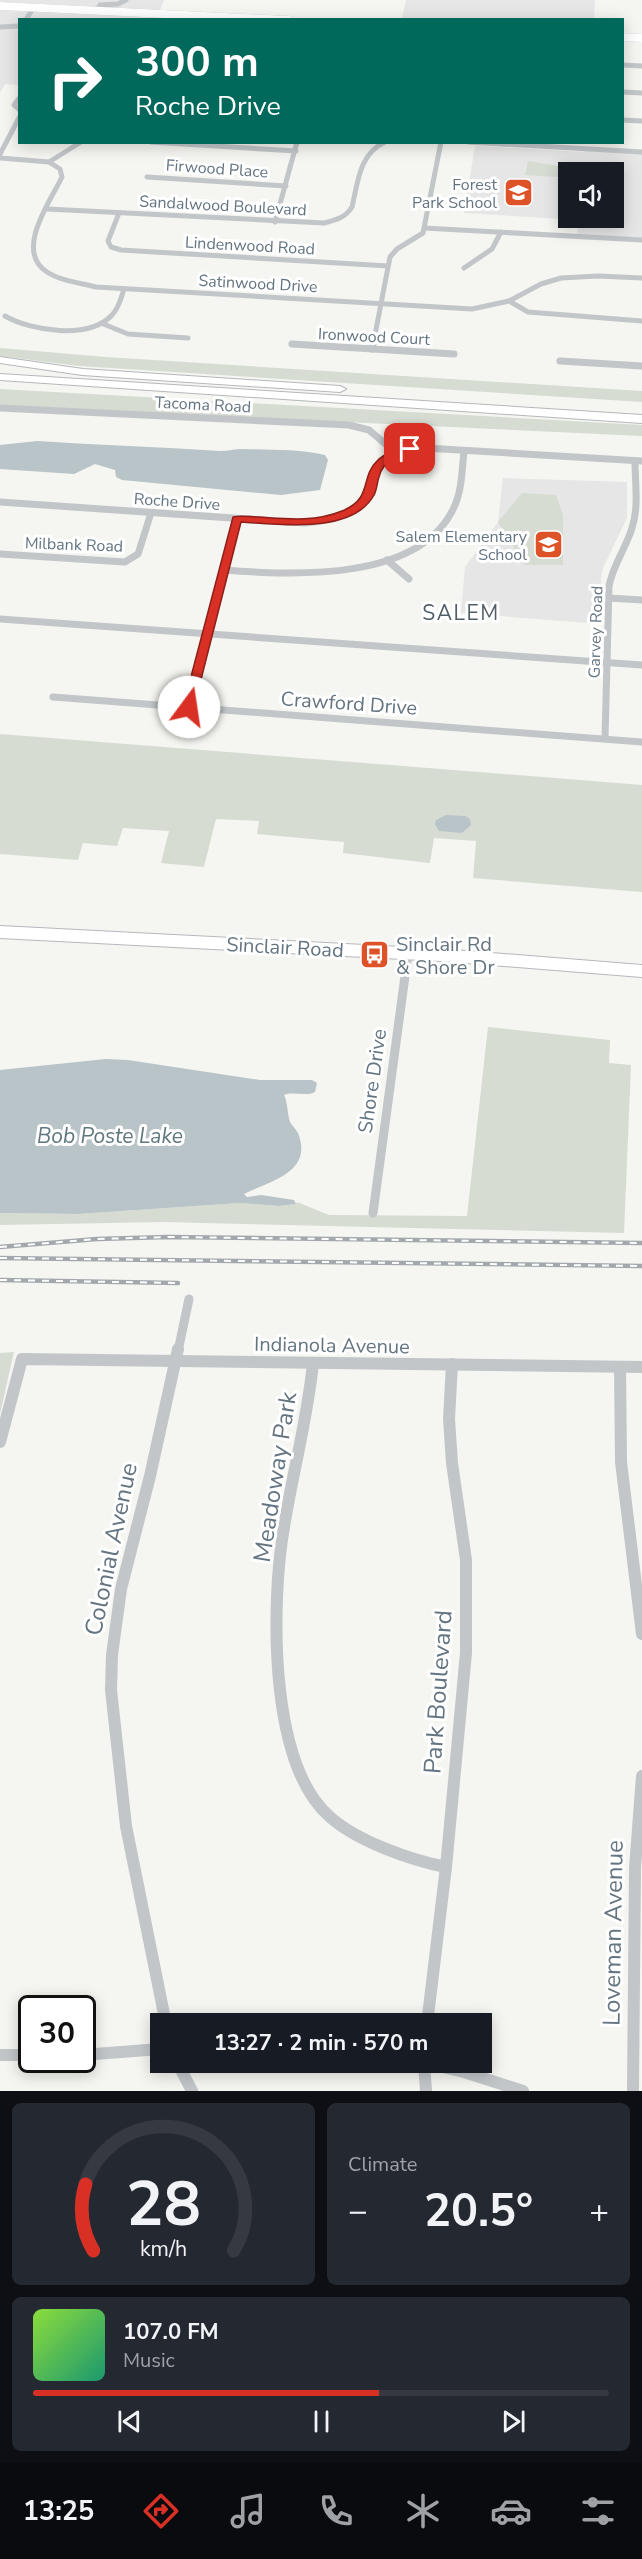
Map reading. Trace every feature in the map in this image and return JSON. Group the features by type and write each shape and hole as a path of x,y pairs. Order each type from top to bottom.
{"highway":[{"path":"0,360 83,372"},
{"path":"0,367 642,408"},
{"path":"0,377 642,419"},
{"path":"0,386 218,393"}],"main road":[{"path":"0,5 35,4 220,18"},
{"path":"624,37 642,38"},
{"name":"Sinclair Road","path":"0,932 408,954 642,971"}],"street":[{"path":"97,10 100,5 126,0"},
{"path":"27,18 35,4"},
{"path":"0,27 18,26"},
{"path":"624,65 642,66"},
{"path":"624,92 642,93"},
{"path":"624,120 642,121"},
{"path":"18,121 0,156 49,162 78,144"},
{"path":"183,144 296,151"},
{"path":"275,222 297,144"},
{"name":"Sandalwood Boulevard","path":"47,209 324,223 348,213 352,207 365,158 381,144"},
{"path":"372,349 388,266 393,252 415,241 421,235 441,144"},
{"path":"503,144 642,152"},
{"name":"Satinwood Drive","path":"49,162 60,169 62,177 31,242 32,257 43,270 66,281 124,289 472,309 509,301 541,284 561,278 598,276 642,278"},
{"name":"Firwood Place","path":"147,177 286,186"},
{"name":"Lindenwood Road","path":"119,213 108,241 111,247 121,250 388,266"},
{"path":"424,228 642,240"},
{"path":"464,268 495,247 501,232"},
{"path":"5,316 14,323 41,329 75,330 101,323 116,311 124,289"},
{"path":"509,301 528,312 542,315 642,321"},
{"path":"101,323 128,334 188,338"},
{"name":"Ironwood Court","path":"292,344 454,354"},
{"path":"560,361 642,366"},
{"name":"Tacoma Road","path":"0,408 349,425 369,430 396,453"},
{"path":"396,453 425,448 638,461"},
{"path":"224,570 313,575 346,572 387,560 420,545 441,528 452,513 459,492 464,451"},
{"name":"Roche Drive","path":"0,502 305,523 346,514 356,508 369,494 376,468 396,453"},
{"name":"Garvey Road","path":"605,738 612,568 628,538 635,514 638,461"},
{"name":"Milbank Road","path":"0,554 125,562 138,554 151,513"},
{"path":"189,707 236,519"},
{"path":"387,560 409,579"},
{"path":"609,598 642,600"},
{"path":"0,619 642,665"},
{"name":"Crawford Drive","path":"53,697 642,742"},
{"name":"Shore Drive","path":"374,1213 408,954"},
{"name":"Colonial Avenue","path":"164,2013 126,1826 111,1690 112,1655 121,1589 150,1476 189,1299"},
{"name":"Indianola Avenue","path":"0,1442 22,1359 642,1367"},
{"name":"Meadoway Park","path":"313,1363 306,1426 283,1534 278,1595 280,1677 289,1753 296,1771 312,1798 326,1815 349,1832 427,1863 446,1867"},
{"name":"Park Boulevard","path":"428,2013 446,1867 466,1653 467,1598 463,1529 452,1463 449,1419 452,1364"},
{"path":"620,1367 624,1497 642,1634"},
{"name":"Loveman Avenue","path":"633,2091 635,1868 642,1776"},
{"path":"96,2054 150,2050"},
{"path":"0,2055 18,2055"},
{"path":"183,2073 192,2091"},
{"path":"424,2073 426,2091"},
{"path":"467,2073 523,2091"}],"shaded area":[{"path":"0,0 164,0 159,12 187,14 186,18 18,18 18,85 5,84 0,93"},
{"path":"406,0 595,0 594,18 402,18"},
{"name":"Forest Park School","path":"475,146 584,152 585,149 642,152 642,240 577,236 578,228 624,228 624,162 558,162 558,219 464,213"},
{"path":"528,161 558,166 558,177 525,175"},
{"path":"0,348 106,357 642,391 642,402 79,366 0,356"},
{"path":"0,389 642,425 642,436 0,406"},
{"name":"Salem Elementary School","path":"503,478 627,482 627,518 603,568 601,578 601,624 461,613 465,567 498,522"},
{"path":"522,493 556,495 563,515 563,565 525,565 498,522"},
{"path":"0,734 642,785 642,892 473,878 476,841 434,838 430,863 343,853 344,842 257,834 259,821 216,819 204,867 161,863 169,831 123,828 117,846 83,843 78,860 0,854"},
{"path":"488,1027 610,1040 609,1063 631,1065 624,1233 163,1222 0,1225 0,1213 78,1214 240,1203 279,1206 297,1202 329,1215 467,1216"},
{"path":"14,1352 0,1414 0,1353"}],"water":[{"path":"37,441 220,451 243,449 295,451 325,455 328,460 320,490 281,495 122,480 116,477 115,470 95,464 74,474 0,469 0,445"},
{"path":"446,815 465,816 470,819 471,825 462,833 439,831 435,824 436,820"},
{"name":"Bob Poste Lake","path":"106,1059 128,1060 260,1080 312,1080 317,1083 315,1092 284,1095 290,1122 298,1133 301,1147 300,1158 295,1166 276,1180 244,1194 247,1197 261,1195 294,1200 296,1204 279,1206 240,1203 78,1214 0,1213 0,1070"}],"railway":[{"path":"0,1247 97,1239 168,1237 642,1243"},
{"path":"0,1258 642,1266"},
{"path":"0,1280 178,1283"}],"place":[{"name":"Forest Park School","path":"518,193"},
{"name":"Salem Elementary School","path":"548,545"},
{"name":"Sinclair Rd & Shore Dr","path":"375,955"}],"district":[{"name":"SALEM","path":"461,613"}],"route":[{"path":"189,707 236,519 305,523 346,514 356,508 369,494 376,468 381,462 396,453 410,449"}]}
